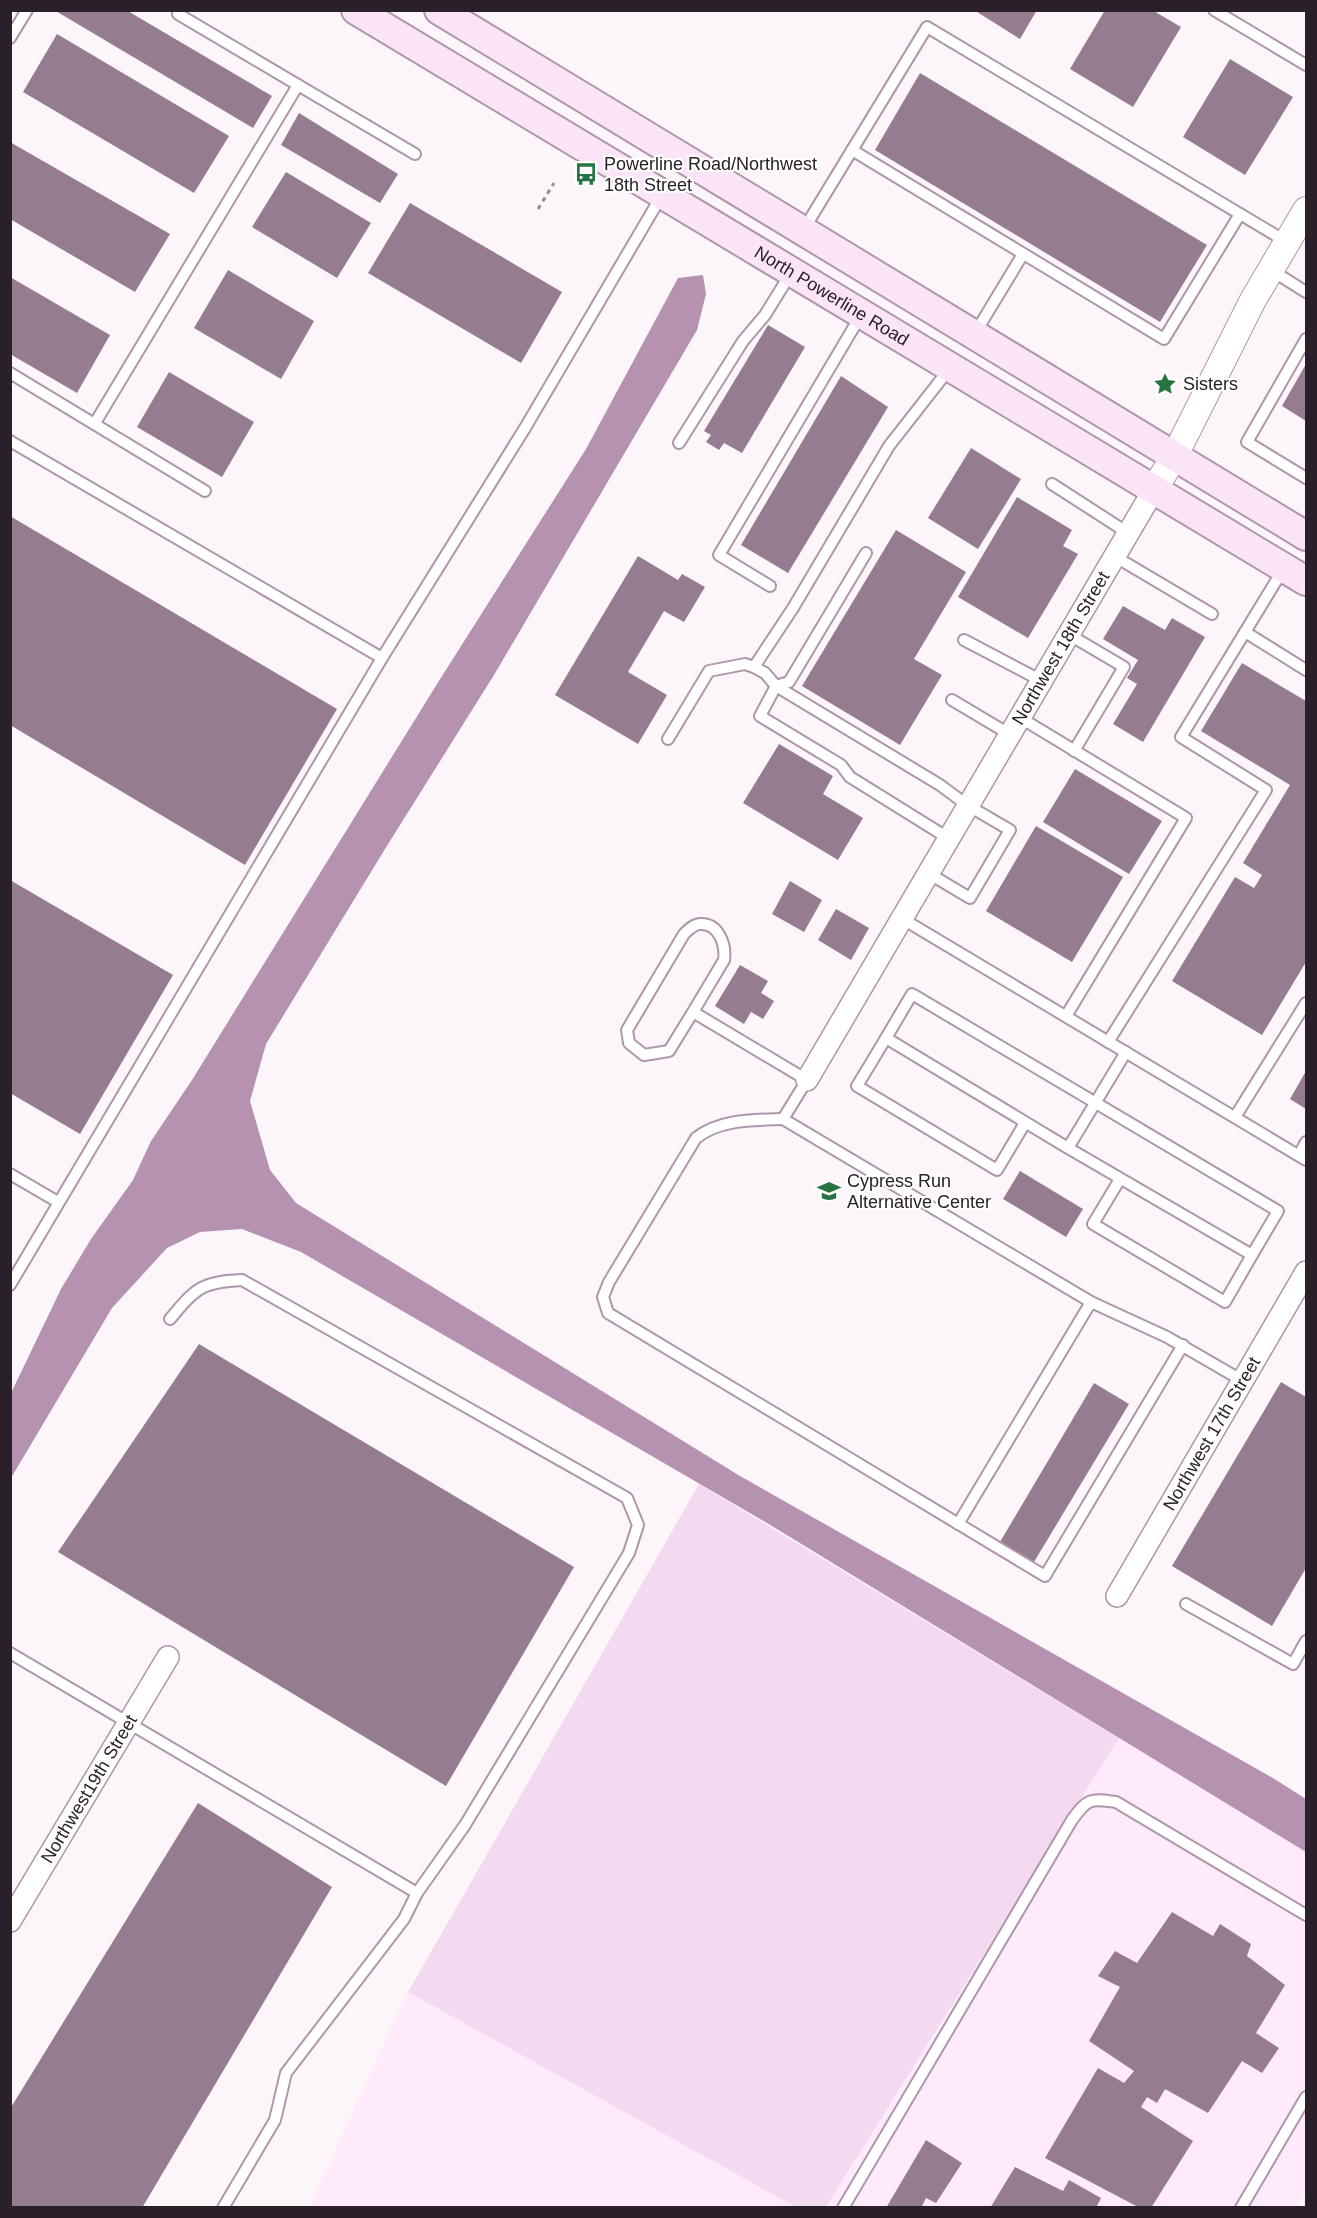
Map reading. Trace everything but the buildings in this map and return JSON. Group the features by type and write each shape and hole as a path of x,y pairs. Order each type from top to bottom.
{"main road":[{"name":"North Powerline Road","path":"356,10 1295,575"},
{"path":"439,10 1306,536"},
{"path":"662,195 684,186 696,189 783,241 808,235"}],"street":[{"name":"Northwest 18th Street","path":"807,1080 1040,680 1174,456 1253,300 1306,210"},
{"name":"Northwest 17th Street","path":"1118,1596 1306,1272"},
{"name":"Northwest19th Street","path":"10,1921 168,1657"}],"lane":[{"path":"10,38 27,10"},
{"path":"1214,10 1306,64"},
{"path":"177,12 415,154"},
{"path":"808,235 852,150 927,27 1288,242"},
{"path":"95,423 298,85"},
{"path":"852,150 1164,339 1240,214"},
{"path":"10,1285 382,658 525,428 601,295 662,195"},
{"path":"974,335 1023,254"},
{"path":"1271,270 1306,292"},
{"path":"680,443 743,341 765,315 791,273"},
{"path":"770,586 719,555 862,315"},
{"path":"1306,339 1247,442 1306,478"},
{"path":"754,667 793,608 890,446 950,368"},
{"path":"10,373 206,491"},
{"path":"10,441 382,658"},
{"path":"1052,484 1128,533"},
{"path":"866,553 789,682 776,686 760,716 841,765 850,777 948,838"},
{"path":"1114,556 1212,614"},
{"path":"1108,1041 1266,790 1181,737 1245,632 1295,575"},
{"path":"1245,632 1306,670"},
{"path":"1068,633 1124,667 1074,751"},
{"path":"964,640 1040,680"},
{"path":"668,739 709,671 745,664 754,667 765,673 776,686 1010,830 970,898 928,873"},
{"path":"952,700 1074,751 1186,818 1066,1016"},
{"path":"901,918 1303,1157 1306,1142"},
{"path":"701,923 708,925 720,935 726,951 724,960 693,1012 669,1051 644,1055 629,1043 627,1030 684,934 694,925 701,923"},
{"path":"1025,1123 997,1170 857,1086 912,994 1278,1211 1225,1302 1093,1224 1120,1179"},
{"path":"1235,1117 1306,1003"},
{"path":"693,1012 807,1080 783,1119"},
{"path":"886,1038 1025,1123 1252,1256"},
{"path":"1068,1148 1126,1052"},
{"path":"1183,1346 1045,1576 614,1317 604,1305 603,1297 609,1282 696,1138 712,1128 725,1125 749,1120 783,1119 1091,1302 1183,1346 1243,1381"},
{"path":"10,1174 58,1202"},
{"path":"170,1319 192,1292 218,1281 242,1280 627,1498 638,1525 629,1553 465,1826 417,1893 404,1919 286,2073 275,2120 223,2208"},
{"path":"958,1524 1091,1302"},
{"path":"1186,1604 1293,1664 1306,1641"},
{"path":"10,1653 417,1893"},
{"path":"843,2208 1083,1804 1095,1798 1116,1802 1306,1915"},
{"path":"1241,2208 1306,2097"}],"path":[{"path":"538,209 554,183"}],"shaded area":[{"path":"703,275 706,294 697,330 494,675 266,1044 250,1101 270,1170 296,1203 740,1476 1273,1778 1306,1799 1306,1852 767,1523 301,1252 242,1229 200,1232 167,1248 112,1308 11,1478 11,1393 61,1289 91,1239 133,1180 151,1141 192,1080 437,684 586,449 678,278"},
{"path":"699,1484 1119,1738 826,2207 796,2207 408,1992"},
{"path":"1119,1738 1306,1852 1306,2189 1296,2207 826,2208"},
{"path":"408,1992 818,2207 309,2208"}],"place":[{"name":"Powerline Road/Northwest 18th Street","path":"586,174"},
{"name":"Sisters","path":"1165,384"},
{"name":"Cypress Run Alternative Center","path":"829,1191"}]}
